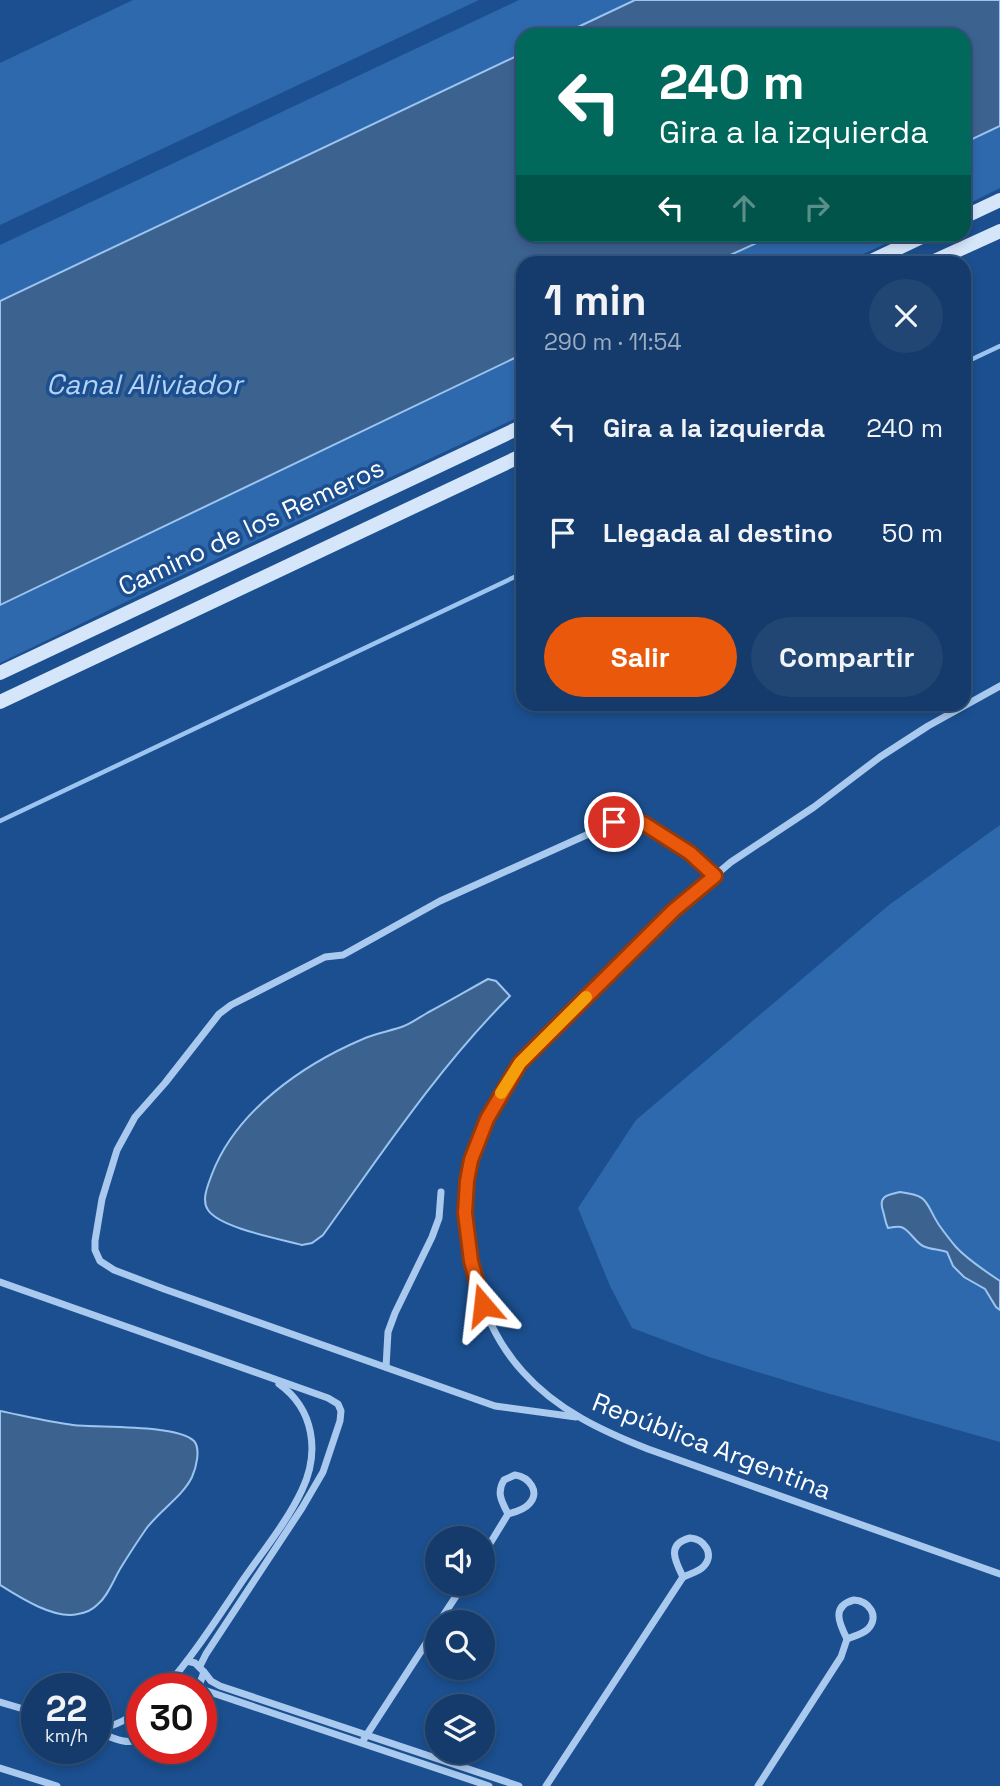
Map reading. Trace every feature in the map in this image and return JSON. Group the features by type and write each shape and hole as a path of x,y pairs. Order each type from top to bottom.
{"main road":[{"path":"971,214 1000,200"},
{"path":"945,256 1000,231"},
{"path":"882,256 911,242"},
{"name":"Camino de los Remeros","path":"0,673 516,429"},
{"name":"Camino de los Remeros","path":"0,702 516,458"}],"street":[{"name":"República Argentina","path":"971,702 1000,686"},
{"name":"República Argentina","path":"955,711 890,751 715,876 674,910 520,1063 487,1119 471,1160 467,1181 466,1224 474,1276 483,1305 499,1338 522,1371 580,1418 614,1436 1000,1574"},
{"path":"580,1418 495,1406 114,1270 100,1261 95,1250 94,1241 102,1199 117,1150 135,1117 219,1014 231,1005 325,957 343,955 440,901 614,822 629,820 643,823 690,853 715,876"},
{"path":"386,1367 388,1332 432,1237 439,1218 441,1192"},
{"path":"0,1282 328,1398 338,1404 341,1411 340,1420 323,1472 206,1654 202,1673"},
{"path":"177,1673 288,1515 303,1489 312,1450 312,1436 298,1401 272,1380"},
{"path":"495,1535 508,1514 527,1507 533,1498 530,1482 521,1476 509,1477 501,1485 500,1496 508,1514"},
{"path":"546,1786 682,1577 705,1565 708,1554 701,1540 684,1539 676,1547 674,1559 682,1577"},
{"path":"758,1786 841,1657 847,1639 839,1621 840,1609 849,1601 865,1602 872,1611 870,1627 847,1639"},
{"path":"364,1739 425,1644"},
{"path":"187,1661 195,1663 211,1681 220,1686 489,1786"},
{"path":"217,1695 519,1786"},
{"path":"0,1702 21,1708"},
{"path":"0,1768 57,1786"}],"shaded area":[{"path":"133,0 479,0 0,225 0,63"},
{"path":"519,0 635,0 576,28 516,28 516,56 0,301 0,245"},
{"path":"1000,126 1000,188 971,202 971,140"},
{"path":"757,242 889,242 859,256 728,256"},
{"path":"516,357 516,418 0,663 0,605"},
{"path":"1000,825 1000,1442 709,1357 632,1328 610,1286 578,1208 636,1120 889,905"}],"water":[{"path":"635,0 1000,0 1000,126 971,140 971,28 576,28"},
{"name":"Canal Aliviador","path":"516,56 516,242 759,242 728,256 516,256 516,357 0,605 0,301"},
{"path":"488,979 496,981 510,996 435,1082 323,1235 312,1243 302,1245 237,1227 208,1210 206,1192 223,1151 254,1110 274,1093 317,1062 368,1037 407,1025"},
{"path":"900,1192 926,1201 939,1225 956,1247 1000,1281 1000,1310 985,1289 964,1277 953,1266 947,1252 923,1246 901,1227 888,1228 882,1206 883,1199"},
{"path":"0,1411 73,1425 155,1429 185,1436 196,1444 196,1464 188,1484 146,1529 104,1597 95,1607 81,1614 48,1611 0,1585"}],"waterway":[{"path":"971,360 1000,346"},
{"path":"0,821 516,576"}],"slow traffic":[{"path":"501,1093 520,1063 586,997"}],"route":[{"path":"483,1305 468,1245 465,1213 467,1181 479,1137 501,1093 520,1063 674,910 715,876 690,853 643,823 629,820 614,822"}]}
